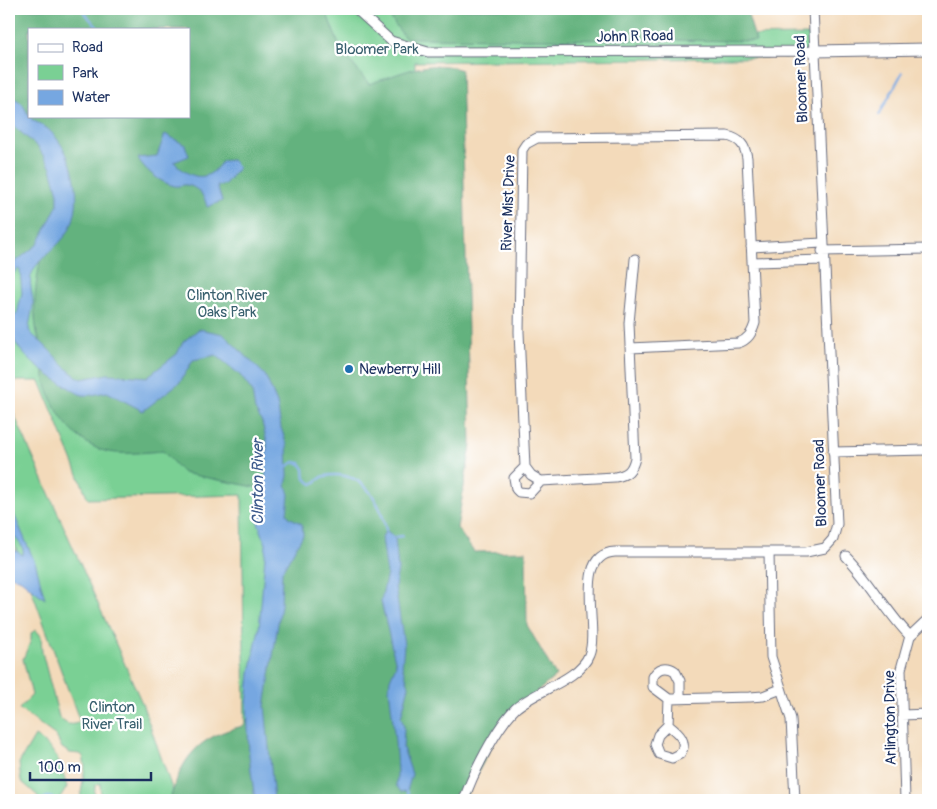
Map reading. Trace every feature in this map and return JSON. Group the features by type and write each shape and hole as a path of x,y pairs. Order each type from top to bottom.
{"street":[{"name":"John R Road","path":"356,9 391,41 428,52 928,49"},
{"name":"Bloomer Road","path":"464,800 471,782 510,716 527,700 568,676 589,656 591,644 592,571 598,557 615,552 769,552 820,550 833,539 837,524 822,252 813,9"},
{"name":"River Mist Drive","path":"733,137 740,141 746,149 752,262 755,323 752,333 746,339 738,343 630,348 635,458 631,470 627,474 615,477 541,481 530,493 520,492 516,489 514,478 525,467 519,310 520,164 522,150 526,144 537,138 733,137"},
{"path":"751,247 822,252 928,249"},
{"path":"752,262 822,252"},
{"path":"630,348 630,309 635,258"},
{"path":"833,452 928,450"},
{"path":"525,467 531,475 541,481"},
{"path":"769,552 770,648 773,669 790,718 795,800"},
{"path":"846,556 867,580 894,620 910,636 928,619"},
{"name":"Arlington Drive","path":"905,800 901,669 910,636"},
{"path":"680,698 678,675 672,668 663,668 655,672 652,684 656,691 669,699 763,696 781,689"},
{"path":"668,725 669,699"},
{"path":"902,715 928,714"}],"green space":[{"name":"Clinton River Oaks Park","path":"9,9 721,9 721,36 812,35 812,57 415,62 414,129 441,800 101,800 100,783 95,786 94,800 80,800 85,766 83,756 70,753 62,748 56,736 19,709 32,695 23,659 31,640 31,633 36,630 41,636 42,652 59,717 69,724 80,722 9,529 9,403 142,703 175,797 245,728 242,495 88,499 40,381 9,381"},
{"name":"Clinton River Oaks Park","path":"9,9 325,9 341,50 369,84 427,66 450,66 461,70 471,445 457,528 474,552 526,551 527,625 556,676 516,709 504,722 464,800 170,800 180,772 194,751 214,736 243,726 251,713 259,709 270,490 183,473 163,451 109,452 86,442 76,434 52,402 44,378 44,350 37,333 35,314 36,285 41,257 25,263 9,265"},
{"path":"384,9 746,9 756,41 405,38"},
{"path":"35,736 48,746 60,764 67,787 59,800 38,800 38,796 21,781 19,763"}],"water":[{"path":"9,95 22,103 28,113 28,118 48,129 58,141 71,165 76,192 74,218 69,230 60,242 39,262 32,273 33,303 29,330 33,335 67,369 82,379 108,374 147,377 177,354 183,342 199,329 223,334 265,375 277,403 281,428 287,445 288,476 286,484 289,495 287,513 289,517 302,524 303,535 282,571 281,605 265,706 274,800 255,800 249,756 247,704 250,673 259,629 266,544 256,517 266,510 268,495 265,485 267,443 262,422 255,410 252,391 240,375 216,355 193,360 180,382 143,411 107,392 89,395 79,394 29,359 15,341 11,331 9,320 17,314 22,293 20,270 18,269 9,278 9,267 38,244 58,204 58,193 51,168 38,147 9,122"},
{"path":"165,134 185,145 189,156 174,162 186,172 205,176 217,168 222,161 232,160 239,167 225,184 217,186 222,201 207,207 205,199 198,190 191,186 169,184 159,179 145,167 138,158 157,156"},
{"path":"9,493 13,512 36,565 45,599 21,580 9,575 9,547 23,555 23,548 10,531 7,517"},
{"path":"386,530 395,538 398,569 395,586 404,645 402,666 409,686 401,717 404,727 403,748 412,774 407,791 401,792 396,785 396,755 389,689 390,679 396,665 381,601 387,574 382,537"}],"waterway":[{"path":"81,9 98,28"},
{"path":"879,115 902,73"},
{"path":"288,466 294,462 300,463 304,469 305,479 312,484 323,477 338,475 349,477 359,482 374,497 386,530"},
{"path":"395,537 403,536"},
{"path":"407,791 411,800"},
{"path":"41,800 48,797 60,800"}],"place":[{"name":"Newberry Hill","path":"349,369"}],"park label":[{"name":"Bloomer Park","path":"377,49"},
{"name":"Clinton River Trail","path":"112,716"}],"water label":[{"name":"Clinton River","path":"257,482"}]}
